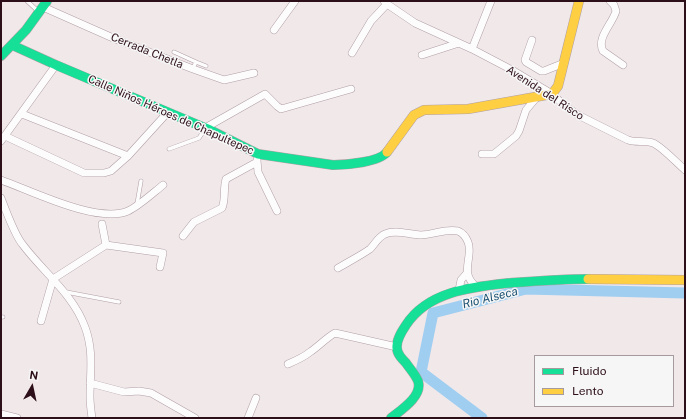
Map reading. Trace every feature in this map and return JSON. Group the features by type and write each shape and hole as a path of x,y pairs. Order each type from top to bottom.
{"street":[{"path":"274,30 294,1"},
{"path":"472,49 491,1"},
{"path":"552,94 558,86 579,1"},
{"path":"610,1 616,11 602,41 601,47 603,51 623,65"},
{"path":"352,53 371,21 385,3"},
{"name":"Avenida del Risco","path":"385,3 415,23 472,49 512,70 552,94 578,115 633,142 647,142 655,144 685,170"},
{"path":"1,56 43,7"},
{"name":"Cerrada Chetla","path":"43,7 113,38 224,80 254,73"},
{"path":"532,40 525,60 526,62 541,71 564,63"},
{"path":"422,55 459,43"},
{"name":"Calle Niños Héroes de Chapultepec","path":"12,45 206,128 249,150 258,158 333,165 345,165 373,160 385,154 414,115 424,110 468,109 552,94"},
{"path":"56,65 22,114 3,138 84,173 104,173 111,171 128,156 168,112"},
{"path":"206,128 265,94 281,109 351,89"},
{"path":"482,154 494,154 516,136 526,110 537,97"},
{"path":"22,114 128,156"},
{"path":"258,158 258,172 277,211"},
{"path":"183,236 194,222 222,208 224,204 226,179 258,158"},
{"path":"1,180 79,210 101,214 120,213 128,210 163,185"},
{"path":"1,198 22,244 65,292 85,328 90,346 92,365 90,383 92,418"},
{"path":"102,224 106,245"},
{"path":"338,268 369,249 382,235 387,233 392,232 422,235 453,231 462,233 469,244 468,273 470,281 477,287"},
{"path":"41,321 53,279 106,245 162,253 160,267"},
{"path":"459,290 461,280 468,273"},
{"path":"391,418 417,394 419,384 415,376 400,359 397,348 403,329 411,317 430,303 459,290 537,281 613,278 685,280"},
{"path":"288,364 308,354 321,344 328,336 335,333 397,348"},
{"path":"90,383 124,392 139,391 150,393 195,418"},
{"path":"248,418 256,398"},
{"path":"1,414 17,418"}],"lane":[{"path":"27,1 43,7"},
{"path":"174,52 206,66"},
{"path":"192,69 196,62"},
{"path":"169,149 199,138 206,128"},
{"path":"137,204 141,181"},
{"path":"65,292 119,302"}],"waterway":[{"name":"Rio Alseca","path":"482,418 421,372 433,313 526,289 685,293"}],"traffic: fast":[{"path":"1,56 26,30 47,1"},
{"path":"12,45 210,130 258,154 333,165 354,164 370,161 387,152"},
{"path":"391,418 410,402 419,387 418,381 397,350 397,342 406,325 415,314 426,305 452,293 480,286 588,279"}],"traffic: slow":[{"path":"387,152 414,115 424,110 468,109 552,94 558,86 579,1"},
{"path":"588,279 685,280"}]}
